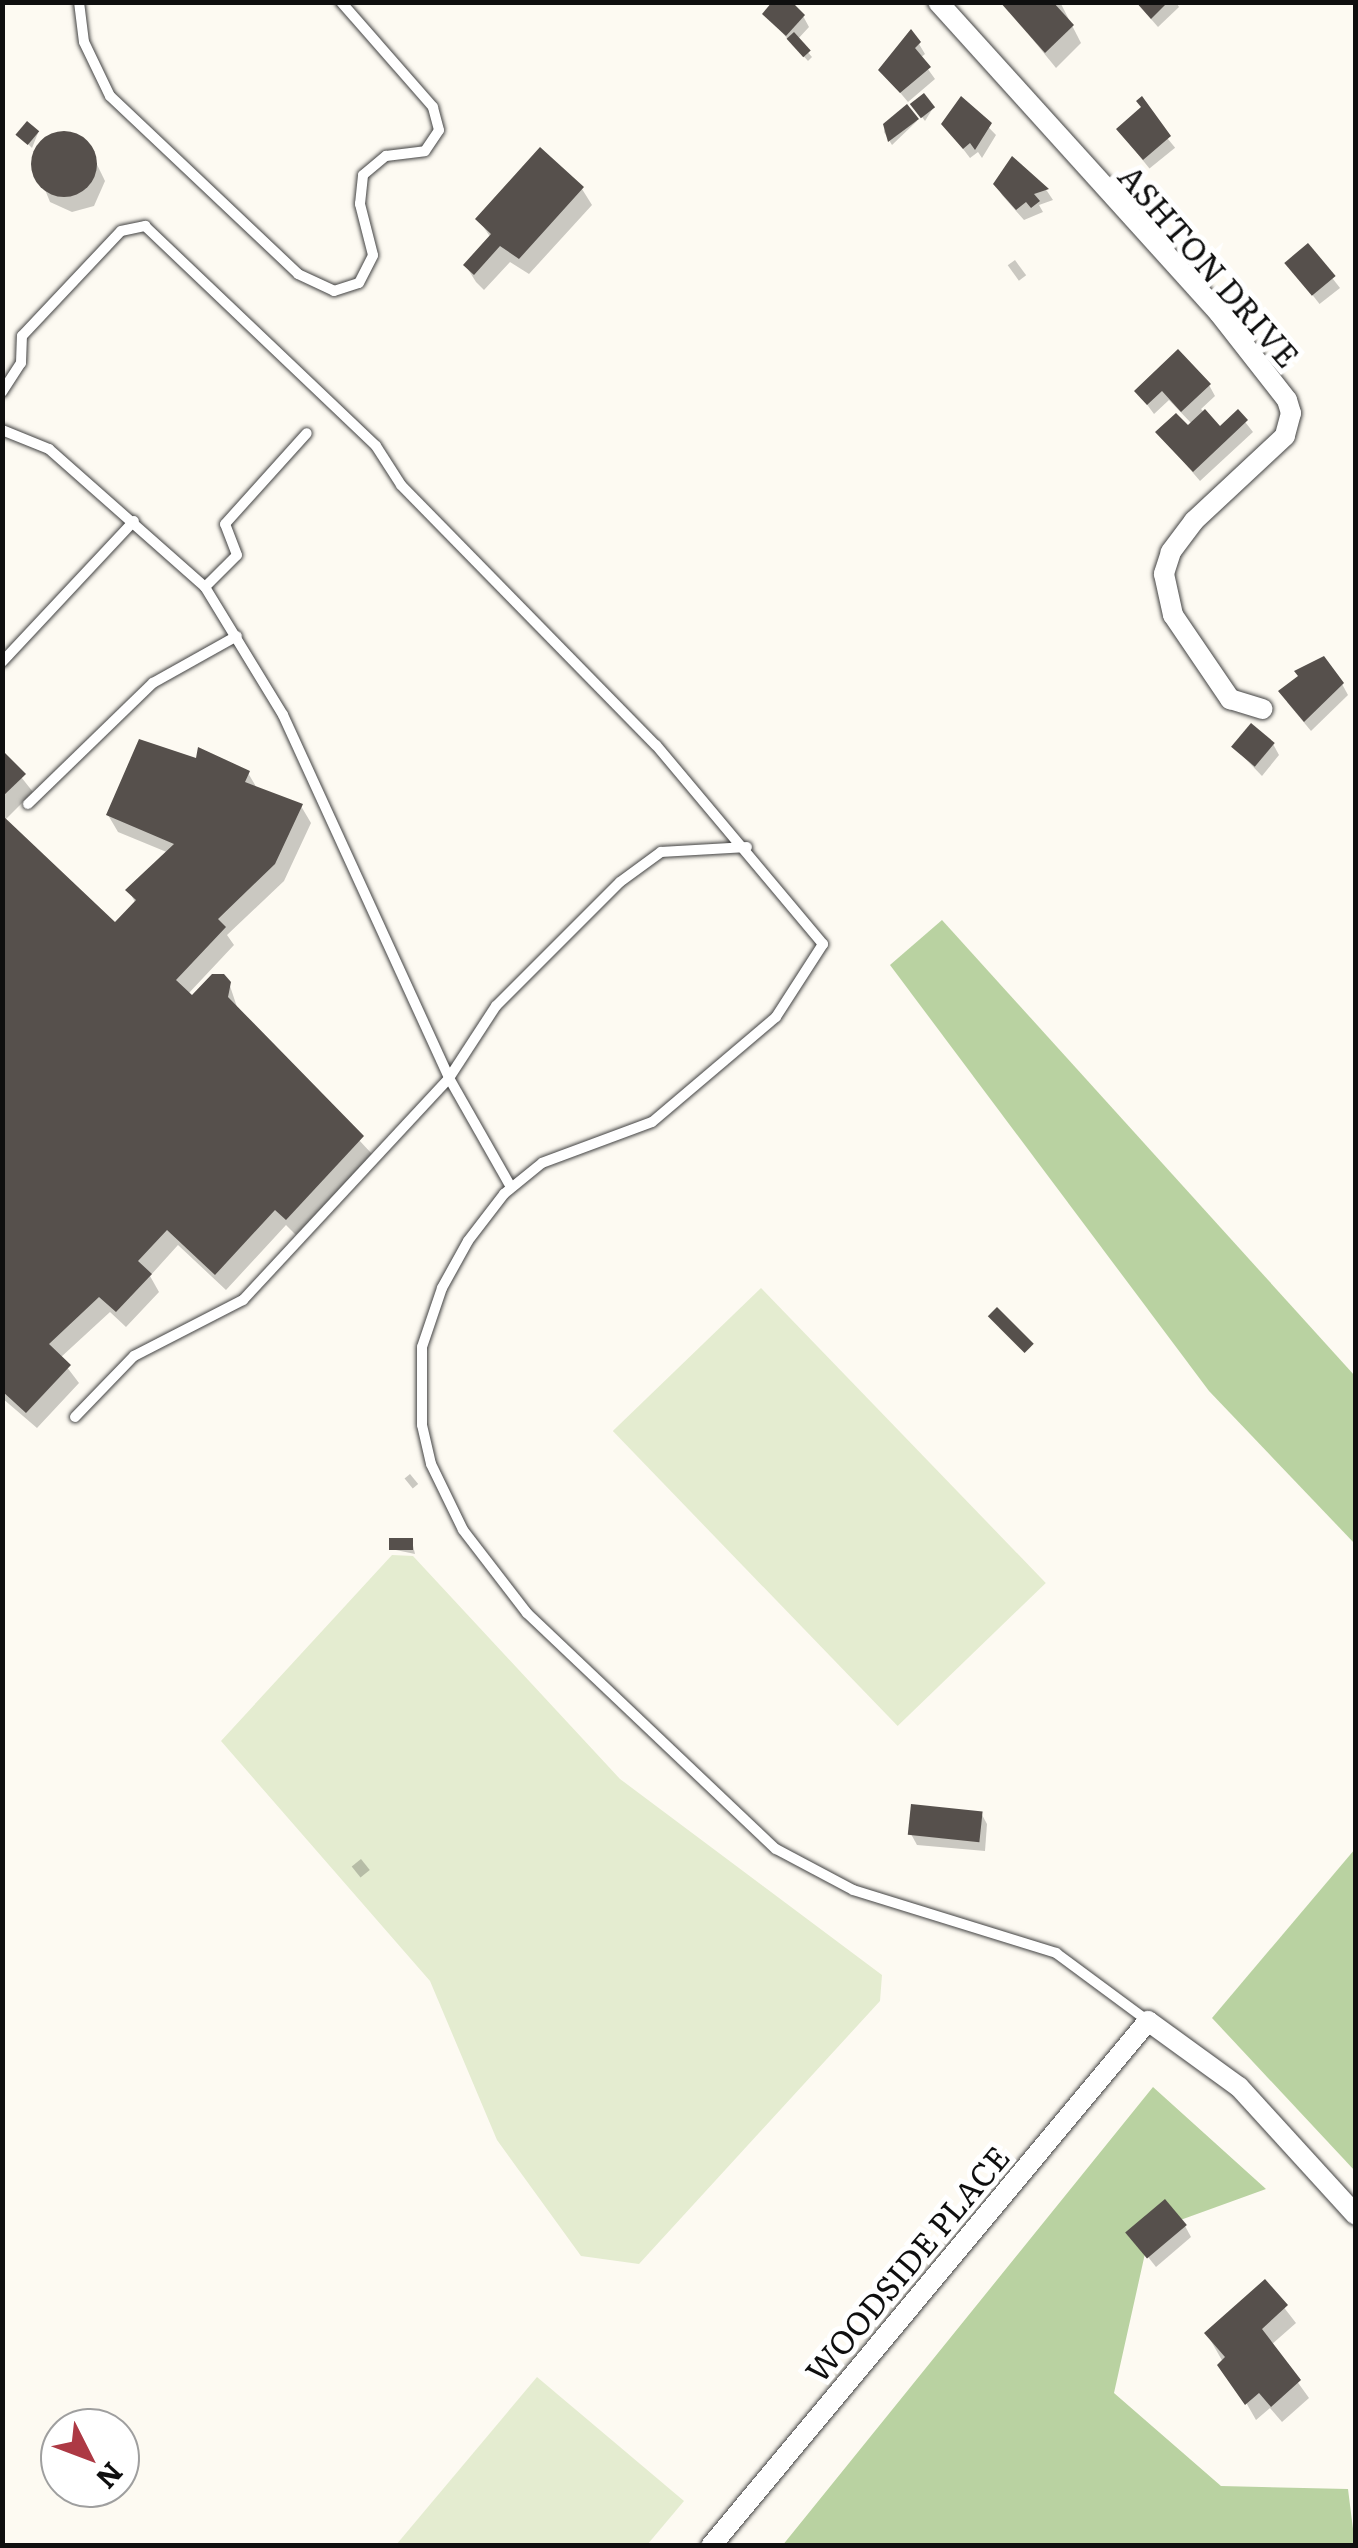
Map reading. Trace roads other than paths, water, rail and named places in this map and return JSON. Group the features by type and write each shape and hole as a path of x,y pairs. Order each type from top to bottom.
{"street":[{"name":"ASHTON DRIVE","path":"938,2 1219,313 1287,400 1292,413 1285,436 1194,522 1171,552 1164,574 1172,615 1230,699 1263,709"},
{"path":"1148,2021 1239,2086 1356,2215"},
{"name":"WOODSIDE PLACE","path":"711,2546 1148,2021"}],"lane":[{"path":"79,2 84,42 110,96 298,274 334,291 359,283 373,255 360,204 363,175 386,156 425,151 439,130 433,107 340,2"},
{"path":"2,392 21,363 22,336 121,231 145,226 376,446 401,485 615,700 746,847 823,944 776,1017 652,1122 572,1150 511,1187 468,1241 442,1288 422,1347 419,1386 431,1464 490,1569 527,1613 776,1849 853,1890 1056,1953 1148,2021"},
{"path":"2,430 49,449 205,587 236,636 333,818 449,1078 511,1187"},
{"path":"205,587 236,554 225,524 307,434"},
{"path":"2,662 134,521"},
{"path":"28,804 154,683 236,636"},
{"path":"74,1417 134,1356 243,1300 449,1078 496,1006 620,882 661,852 746,847"}]}
